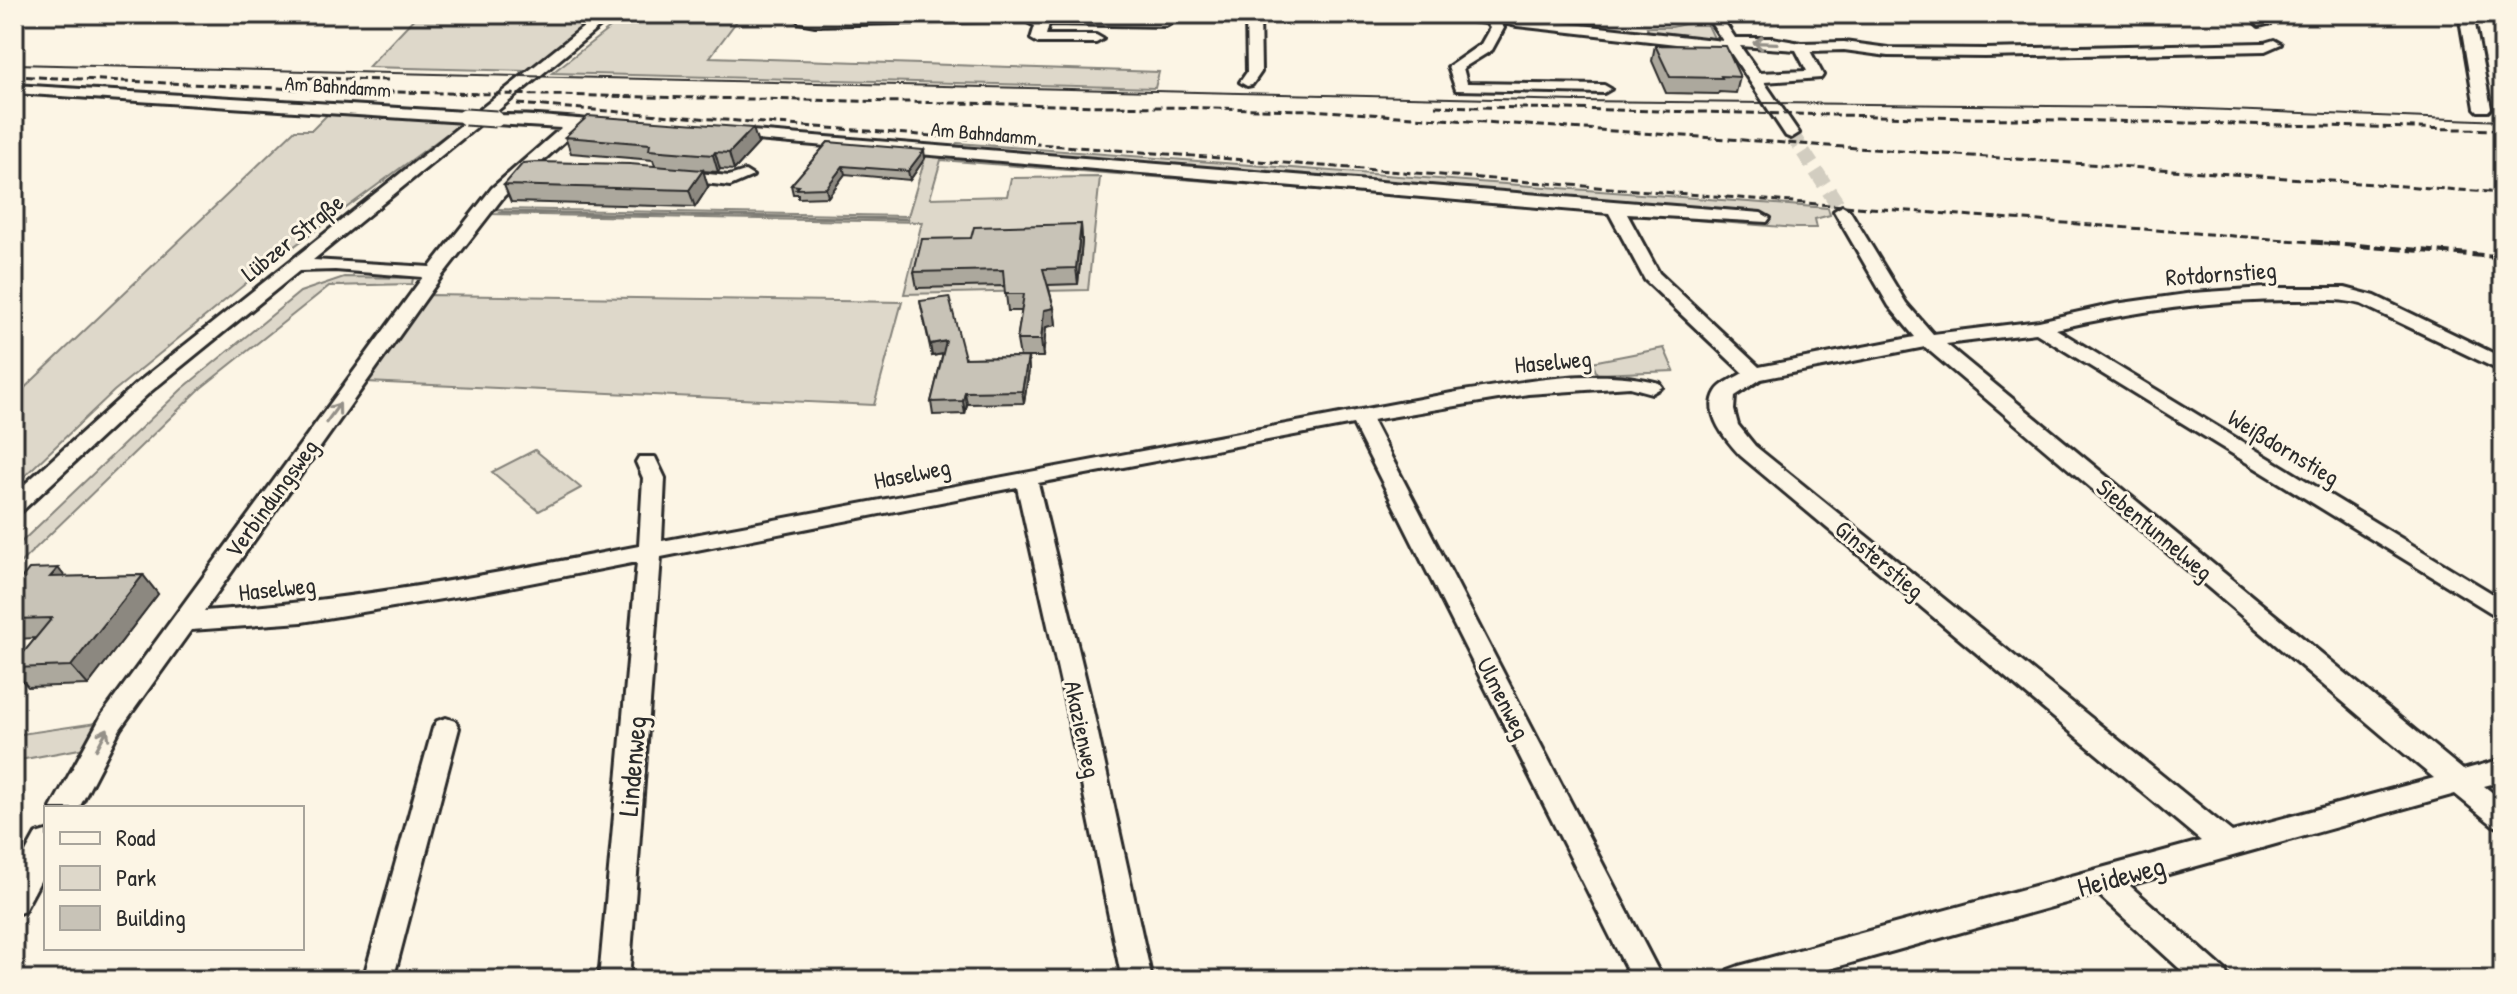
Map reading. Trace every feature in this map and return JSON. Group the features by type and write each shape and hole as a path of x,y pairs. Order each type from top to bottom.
{"street":[{"name":"Lübzer Straße","path":"14,506 143,388 608,14"},
{"path":"803,14 804,19 815,21 1031,16 1166,22"},
{"path":"1247,82 1254,72 1253,14"},
{"path":"1448,14 1500,17 1517,22 1626,35 1731,44 1772,42 1801,47 1985,53 2143,51 2265,47 2274,44"},
{"path":"1712,14 1791,133"},
{"path":"2466,14 2483,108"},
{"path":"1031,16 1042,24 1038,39 1096,39"},
{"path":"1500,17 1487,47 1455,67 1461,87 1604,89"},
{"path":"1754,78 1816,75 1801,47"},
{"name":"Am Bahndamm","path":"14,89 621,127"},
{"name":"Verbindungsweg","path":"66,806 111,722 435,273 498,192 575,123"},
{"name":"Am Bahndamm","path":"715,133 1761,218"},
{"path":"529,163 560,166"},
{"path":"653,174 730,181 745,176"},
{"path":"1615,208 1651,276 1755,374"},
{"name":"Siebentunnelweg","path":"1842,211 1903,313 1930,340 2503,817"},
{"path":"293,266 335,265 435,273"},
{"name":"Rotdornstieg","path":"1930,340 2039,327 2115,310 2193,299 2265,294 2345,294 2368,300 2503,366"},
{"name":"Weißdornstieg","path":"2039,327 2503,611"},
{"name":"Ginsterstieg","path":"1930,340 1755,374 1725,393 1721,408 1725,423 1748,451 2228,846"},
{"name":"Haselweg","path":"181,622 302,613 484,584 1026,478 1528,388 1630,381 1652,387"},
{"name":"Ulmenweg","path":"1359,416 1648,980"},
{"name":"Lindenweg","path":"614,980 650,551 654,478 647,462"},
{"name":"Akazienweg","path":"1026,478 1077,697 1137,980"},
{"path":"378,980 446,728"},
{"name":"Heideweg","path":"1739,980 2503,770"},
{"path":"14,902 44,847"},
{"path":"2103,880 2214,980"}],"green space":[{"path":"418,14 601,14 527,71 368,67"},
{"path":"628,14 742,14 710,57 1159,72 1155,88 552,73"},
{"path":"1705,19 1716,42 1649,33 1647,27 1672,27"},
{"path":"332,110 463,122 266,267 114,391 14,486 14,398 295,130 312,130"},
{"path":"957,143 1828,208 1830,215 1815,219 1817,228 1796,228 941,160 930,198 1007,196 1011,178 1100,177 1088,290 904,294 922,222 489,214 495,209 908,216 926,155 942,158"},
{"path":"344,277 413,278 412,284 329,286 201,388 14,569 14,549 182,389 300,292"},
{"path":"429,295 902,302 874,405 367,382"},
{"path":"1664,348 1674,371 1597,374 1592,362"},
{"path":"535,450 581,488 539,511 492,472"},
{"path":"103,722 90,747 14,761 14,735"}],"building":[{"path":"1655,45 1726,46 1740,77 1670,77"},
{"path":"588,116 753,128 729,153 715,152 713,155 649,150 650,144 565,137"},
{"path":"828,142 924,150 908,171 843,166 826,188 796,189 799,186 791,185"},
{"path":"523,163 630,164 703,170 689,190 504,185"},
{"path":"1081,224 1076,268 1043,269 1054,308 1044,310 1041,340 1017,340 1024,294 1005,294 1003,270 914,272 922,239 971,238 974,227"},
{"path":"949,297 965,358 1028,357 1022,391 965,392 963,401 931,402 946,341 930,344 920,301"},
{"path":"58,568 50,577 143,575 71,666 14,668 14,664 52,618 14,619 14,587 29,569"}],"waterway":[{"path":"2459,22 2460,26"},
{"path":"500,212 907,219"}],"tunnel":[{"path":"1791,133 1842,211"}],"tram line":[{"path":"14,64 1576,101 2152,107 2503,121"}],"railway":[{"path":"14,76 343,91 1312,110 2503,193"},
{"path":"308,78 388,80"},
{"path":"517,104 2313,242"},
{"path":"1435,106 2503,130"},
{"path":"2313,242 2338,244"},
{"path":"2313,242 2503,257"}]}
